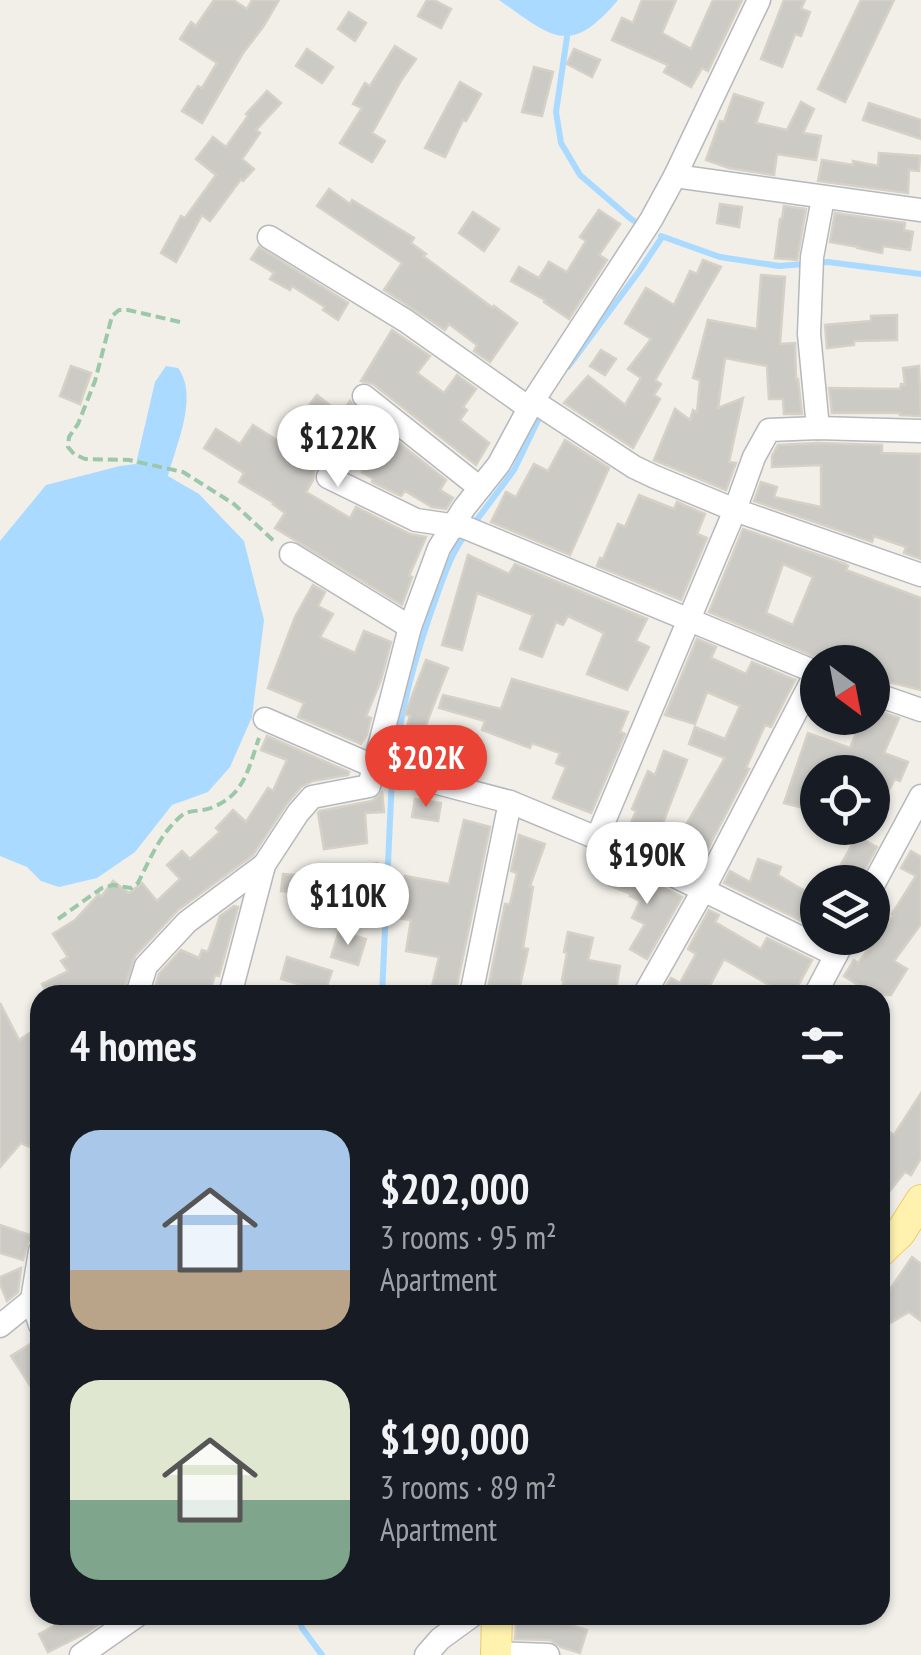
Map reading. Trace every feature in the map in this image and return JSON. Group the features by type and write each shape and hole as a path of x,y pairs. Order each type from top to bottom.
{"main road":[{"path":"890,1242 921,1200"},
{"path":"496,1654 497,1625"}],"street":[{"path":"233,985 264,865 298,813 312,796 369,786 386,769 410,626 439,548 465,529 480,488 538,407 647,227 759,0"},
{"path":"675,176 921,210"},
{"path":"818,428 809,334 812,264 823,198"},
{"path":"270,237 634,467 735,510 921,575"},
{"path":"364,396 480,488"},
{"path":"597,838 768,430 921,430"},
{"path":"328,477 416,520 465,529 800,666"},
{"path":"290,554 410,626"},
{"path":"890,699 921,710"},
{"path":"650,985 800,705"},
{"path":"265,719 386,769 510,802 800,929"},
{"path":"884,865 921,796"},
{"path":"474,985 510,802"},
{"path":"139,985 146,966 187,922 264,865"},
{"path":"820,985 836,955"},
{"path":"0,1326 30,1302"},
{"path":"81,1655 124,1625"},
{"path":"426,1655 460,1625"},
{"path":"496,1654 548,1655"}],"path":[{"path":"180,322 128,310 119,310 112,316 94,380 78,424 69,436 68,447 86,458 129,460 183,472 234,504 290,554"},
{"path":"58,919 102,888 132,888 138,884 162,836 185,812 206,810 227,801 244,780 265,719"}],"water":[{"path":"499,0 618,0 586,30 560,36 533,24"},
{"path":"166,366 178,368 186,392 184,421 168,476 199,494 244,541 264,620 252,717 230,767 208,792 172,805 135,852 97,878 59,887 41,881 27,867 0,856 0,541 46,485 136,464 155,382"}],"building":[{"path":"214,0 233,0 247,9 252,0 279,0 202,123 182,111 217,63 180,39 191,22 196,26"},
{"path":"427,0 451,9 441,28 418,16"},
{"path":"642,0 676,0 662,33 691,49 713,0 742,0 708,71 702,68 691,87 664,72 668,65 612,40 622,18 633,23"},
{"path":"784,0 805,0 801,9 810,12 801,36 795,34 782,67 761,59"},
{"path":"861,0 894,0 845,102 818,89"},
{"path":"349,12 366,23 355,41 338,29"},
{"path":"395,46 416,59 372,133 385,141 372,162 340,143 362,108 353,104 365,83 370,86"},
{"path":"307,49 333,67 322,83 296,66"},
{"path":"574,49 600,60 592,77 567,64"},
{"path":"534,67 553,72 542,116 522,112"},
{"path":"460,82 481,94 445,157 425,148"},
{"path":"267,91 281,103 256,130 260,133 242,159 254,169 241,179 210,221 202,215 176,262 161,253 181,216 185,218 216,175 196,159 213,137 226,147 246,114"},
{"path":"734,94 763,103 756,123 787,130 801,102 814,109 803,133 821,136 816,160 777,154 774,175 706,160"},
{"path":"869,103 921,120 921,139 863,120"},
{"path":"879,153 920,156 919,171 909,170 908,193 818,181 822,160 878,166"},
{"path":"329,189 414,238 411,243 426,254 423,256 517,323 490,362 474,351 477,345 449,324 445,330 384,290 402,263 317,206"},
{"path":"720,204 742,207 739,227 717,223"},
{"path":"784,206 806,209 797,260 775,258"},
{"path":"599,210 620,224 599,255 607,260 569,319 511,281 519,267 539,278 549,262 567,272 586,241 580,237"},
{"path":"473,212 499,229 484,251 459,233"},
{"path":"835,213 905,223 904,230 913,232 910,250 883,246 882,253 830,242"},
{"path":"259,247 348,303 338,320 292,286 290,290 270,279 274,273 251,259"},
{"path":"703,260 721,267 655,380 661,384 654,395 660,399 633,448 564,403 588,376 625,405 641,378 628,369 651,339 625,323 646,288 674,305 690,271 697,274"},
{"path":"761,275 785,277 780,344 795,343 802,414 784,414 783,399 769,399 767,366 725,358 718,408 743,398 729,462 736,463 726,490 654,460 675,409 690,420 693,410 697,412 700,380 693,378 708,320 757,329"},
{"path":"897,315 897,340 854,341 854,345 827,348 825,325"},
{"path":"392,330 430,356 417,373 444,393 457,375 476,389 463,407 467,410 460,420 489,443 476,465 373,384 361,381"},
{"path":"601,350 616,359 605,375 590,366"},
{"path":"71,366 91,373 80,404 60,396"},
{"path":"919,366 921,416 832,413 829,388 900,389 901,384 905,385 903,368"},
{"path":"317,395 341,414 350,401 446,480 440,490 453,498 446,509 432,507 405,491 401,496 372,482 363,470 333,452 314,471 306,492 350,518 356,507 410,534 426,537 409,576 412,577 402,605 275,528 285,513 239,482 244,473 204,448 216,429 240,444 253,425 280,442"},
{"path":"565,440 609,468 570,555 491,522 506,492 516,497 534,464 548,471"},
{"path":"778,445 882,445 882,453 921,454 921,559 904,553 906,547 874,536 872,542 754,501 761,482 777,487 774,497 821,507 821,465 772,467"},
{"path":"639,495 674,509 677,502 705,514 697,534 707,538 681,600 597,566 618,524 625,527"},
{"path":"743,529 845,564 846,570 921,598 921,690 890,682 890,645 800,645 800,650 709,612","holes":["783,564 813,577 793,625 766,613"]},
{"path":"468,555 509,574 515,564 647,619 636,641 649,647 627,690 587,674 604,633 568,616 563,625 556,622 542,657 520,649 533,615 477,593 462,650 442,645"},
{"path":"313,585 325,592 318,606 333,614 320,637 355,653 364,631 391,642 366,716 371,718 361,744 298,717 304,703 268,688 295,617"},
{"path":"697,639 716,647 711,658 746,674 752,662 795,680 771,727 765,725 746,768 749,769 702,860 691,853 685,865 668,856 725,758 689,744 695,727 725,739 740,706 707,692 695,724 665,715"},
{"path":"426,660 448,668 422,735 446,746 437,767 408,756 413,744 403,741 410,716 405,714"},
{"path":"512,679 628,712 620,732 625,734 591,813 553,798 566,767 556,763 560,753 532,743 530,748 482,730 485,721 439,708 443,695 501,709"},
{"path":"890,715 899,718 884,753 889,755 800,755 807,735 850,748 855,735 890,735"},
{"path":"267,736 349,772 301,787 253,855 178,910 135,956 125,985 43,985 68,971 61,961 68,957 53,934 75,920 113,881 129,893 142,883 157,901 180,879 167,865 182,851 190,859 220,832 216,828 233,810 246,822 268,788 273,791 287,760 261,750"},
{"path":"664,751 687,760 653,849 626,835 648,771 655,775"},
{"path":"890,755 908,762 900,781 895,779 890,788"},
{"path":"800,756 800,807 784,803"},
{"path":"382,792 384,812 365,813 367,843 324,849 320,811 372,801"},
{"path":"415,799 441,803 438,821 412,817"},
{"path":"464,820 490,827 457,985 432,985 439,957 406,951 411,920 397,918 405,876 449,884"},
{"path":"519,835 545,844 530,886 533,887 523,948 528,949 520,985 489,985 505,904 510,904 517,873 511,871"},
{"path":"852,845 877,847 867,865 841,865"},
{"path":"911,851 921,857 921,924 894,961 907,969 891,995 890,985 858,985 844,976 854,960 858,963 864,955 890,955 892,914 916,876 901,868"},
{"path":"758,859 781,867 778,875 800,888 800,920 724,883 730,871 750,882"},
{"path":"377,863 380,878 336,892 330,877"},
{"path":"617,865 682,897 647,959 630,949 645,924 632,918 640,901 609,885"},
{"path":"283,874 307,876 306,893 281,891"},
{"path":"238,907 219,976 215,975 212,985 156,985 159,974 181,950 199,958 202,950 208,952 220,916"},
{"path":"709,910 719,915 715,922 761,949 767,938 812,960 798,985 769,985 724,959 710,985 667,985 671,978 680,983 696,954 688,949"},
{"path":"339,931 366,939 358,965 331,957"},
{"path":"568,932 593,938 588,960 620,966 617,985 563,985 567,953 564,952"},
{"path":"287,957 332,971 327,985 301,985 281,979"},
{"path":"0,1003 19,1040 30,1033 30,1147 21,1143 0,1167"},
{"path":"921,1093 921,1158 911,1175 905,1172 890,1191 890,1132 894,1135"},
{"path":"0,1225 30,1235 23,1260 0,1253"},
{"path":"912,1257 921,1264 921,1321 909,1312 890,1323 890,1289"},
{"path":"21,1268 18,1292 7,1301 0,1277"},
{"path":"30,1344 30,1385 11,1356"},
{"path":"56,1625 98,1625 48,1652 39,1634"},
{"path":"516,1625 570,1625 587,1630 580,1653 550,1640 515,1639"}],"waterway":[{"path":"567,37 556,112 561,143 580,175 641,225"},
{"path":"661,236 720,257 779,266 828,262 921,274"},
{"path":"568,367 662,237"},
{"path":"473,525 514,470 542,412"},
{"path":"394,764 405,700 422,639 448,565 465,535"},
{"path":"382,985 392,777"},
{"path":"301,1625 322,1655"}]}
